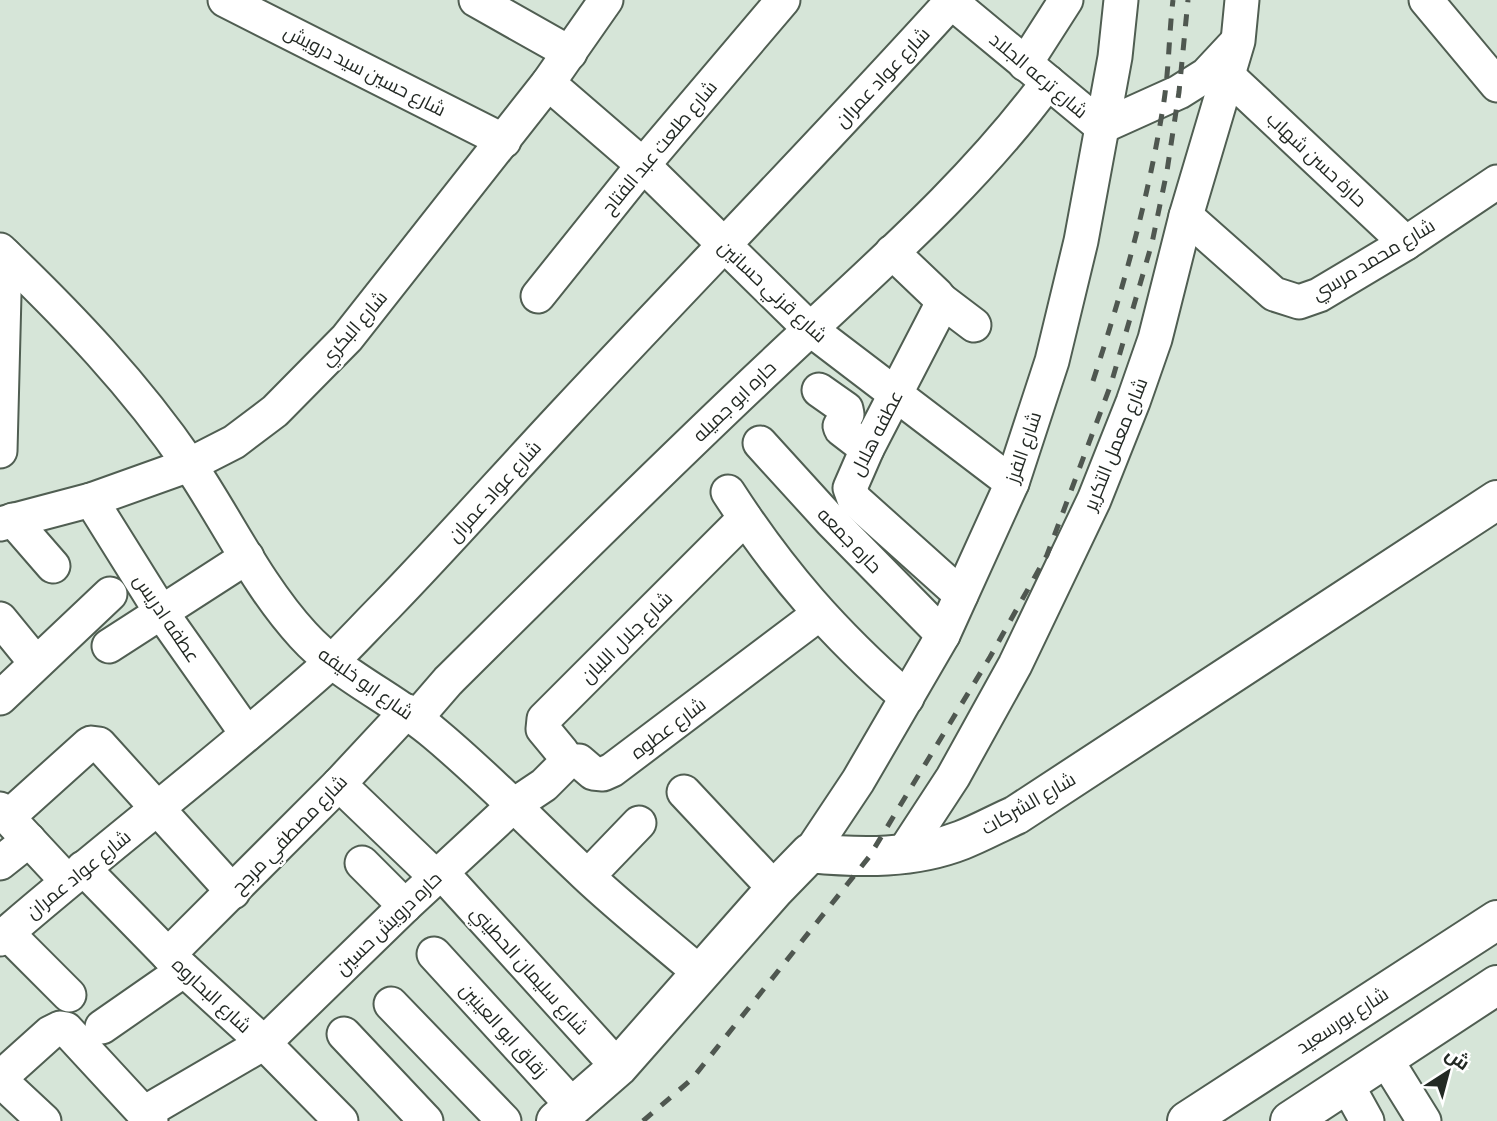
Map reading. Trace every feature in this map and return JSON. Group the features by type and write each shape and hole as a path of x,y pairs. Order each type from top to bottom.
{"main road":[{"name":"شارع الشركات","path":"810,853 850,857 902,855 960,841 1016,815 1497,500"},
{"path":"564,1113 618,1067 810,853"},
{"name":"شارع بورسعيد","path":"1187,1121 1497,920"},
{"path":"1290,1121 1497,985"}],"street":[{"name":"شارع حسين سيد درويش","path":"225,0 504,141"},
{"path":"476,0 570,53"},
{"name":"شارع البكري","path":"7,522 91,500 190,465 234,442 275,411 338,348 504,141 606,0"},
{"name":"شارع طلعت عبد الفتاح","path":"538,296 643,165 783,0"},
{"name":"حاره ابو جميله","path":"412,715 714,419 946,201 1017,124 1066,0"},
{"name":"شارع الفرز","path":"810,853 858,781 943,635 1012,483 1052,361 1081,241 1115,57 1121,0"},
{"name":"شارع معمل التكرير","path":"902,855 953,777 989,715 1094,500 1133,402 1155,339 1185,216 1238,41 1242,0"},
{"path":"1426,0 1497,85"},
{"name":"شارع ترعه الجلاد","path":"950,1 1101,124 1108,124 1179,92 1206,75 1238,41"},
{"name":"شارع عواد عمران","path":"4,936 331,662 438,553 950,1"},
{"name":"حارة حسن شهاب","path":"1227,75 1406,243"},
{"name":"شارع قرني حسانين","path":"548,83 643,165 810,329 1012,483"},
{"name":"شارع محمد مرسي","path":"1185,216 1274,294 1298,302 1320,295 1406,243 1497,182"},
{"path":"892,252 941,300 974,326"},
{"path":"0,451 2,253"},
{"name":"شارع ابو خليفه","path":"2,253 76,325 136,393 190,465 247,557 295,625 331,662 412,715 469,763 587,876 701,974"},
{"name":"عطفه هلال","path":"941,300 941,306 851,482 851,494 961,595"},
{"path":"819,390 846,410 841,429 867,449"},
{"name":"حاره جمعه","path":"760,443 831,521 943,635"},
{"name":"عطفه ادريس","path":"91,500 161,612 247,734"},
{"name":"شارع جلال اللبان","path":"565,764 562,752 544,729 544,719 736,505 785,573 819,614"},
{"path":"7,522 52,566"},
{"path":"109,646 247,557"},
{"path":"0,698 110,594"},
{"path":"819,614 906,698"},
{"name":"شارع عطوه","path":"565,764 579,761 593,773 603,774 612,770 819,614"},
{"path":"0,620 36,663"},
{"name":"شارع مصطفي مرجح","path":"102,1027 176,962 233,892 339,784 412,715"},
{"path":"0,863 12,822 91,743 103,746 233,892"},
{"path":"514,805 544,785 565,764"},
{"name":"شارع سليمان الحطيني","path":"339,784 439,875 618,1067"},
{"path":"684,792 775,890"},
{"name":"حاره درويش حسين","path":"148,1117 264,1043 514,805"},
{"name":"شارع البحاروه","path":"12,822 176,962 264,1043 330,1118"},
{"path":"587,876 639,823"},
{"path":"362,863 405,906"},
{"path":"4,936 69,995"},
{"name":"زقاق ابو العينين","path":"434,954 564,1113"},
{"path":"391,1004 504,1121"},
{"path":"44,1121 0,1079 50,1033 60,1028 65,1029 148,1117"},
{"path":"344,1034 426,1121"},
{"path":"1385,1058 1424,1121"},
{"path":"1346,1083 1367,1121"}],"railway":[{"path":"1093,381 1125,277 1151,172 1166,89 1173,0"},
{"path":"643,1121 692,1079 869,857 990,657 1047,555 1111,384 1152,243 1179,92 1188,0"}]}
